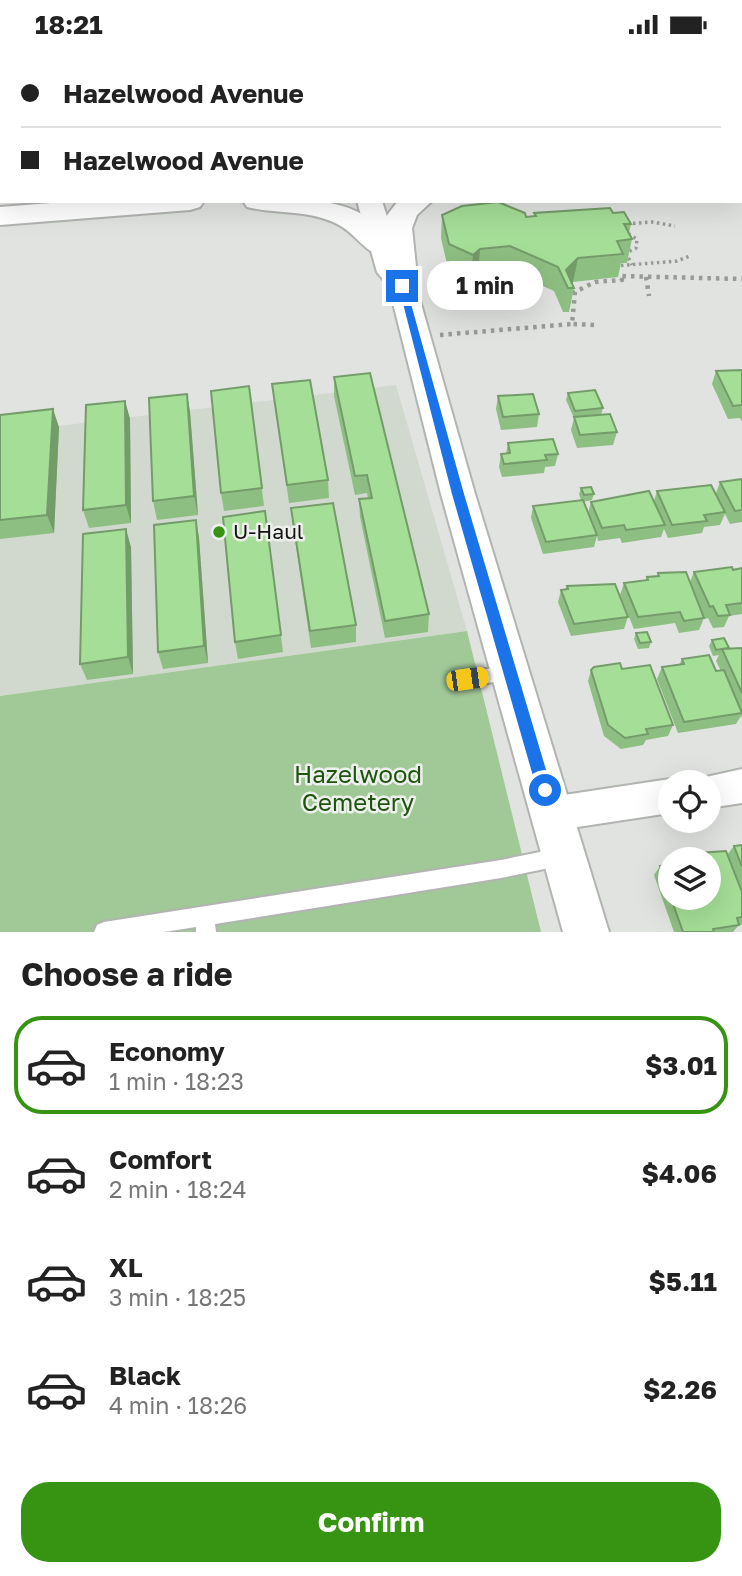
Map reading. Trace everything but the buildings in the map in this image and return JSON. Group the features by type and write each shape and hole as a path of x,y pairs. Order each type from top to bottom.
{"highway":[{"path":"0,216 165,203"},
{"path":"274,203 335,210 361,225 383,247"},
{"path":"402,286 404,271 395,231 400,217 416,203"}],"street":[{"path":"370,203 391,272 402,286 454,481 586,932"},
{"path":"721,789 742,786"},
{"path":"551,814 658,798"}],"lane":[{"path":"458,680 511,673"},
{"path":"104,932 205,924 564,856"}],"path":[{"path":"624,224 652,222 675,226"},
{"path":"619,230 637,239 636,248 626,253 632,265"},
{"path":"572,324 575,292 595,282 622,280 615,266 690,256"},
{"path":"620,276 742,279"},
{"path":"646,277 649,296"},
{"path":"429,337 572,324 594,325"}],"shaded area":[{"name":"U-Haul","path":"396,385 467,631 0,696 0,433"}],"green space":[{"name":"Hazelwood Cemetery","path":"467,631 541,932 0,932 0,696"}],"place":[{"name":"U-Haul","path":"219,532"}],"route":[{"path":"402,286 458,494 545,790"}]}
